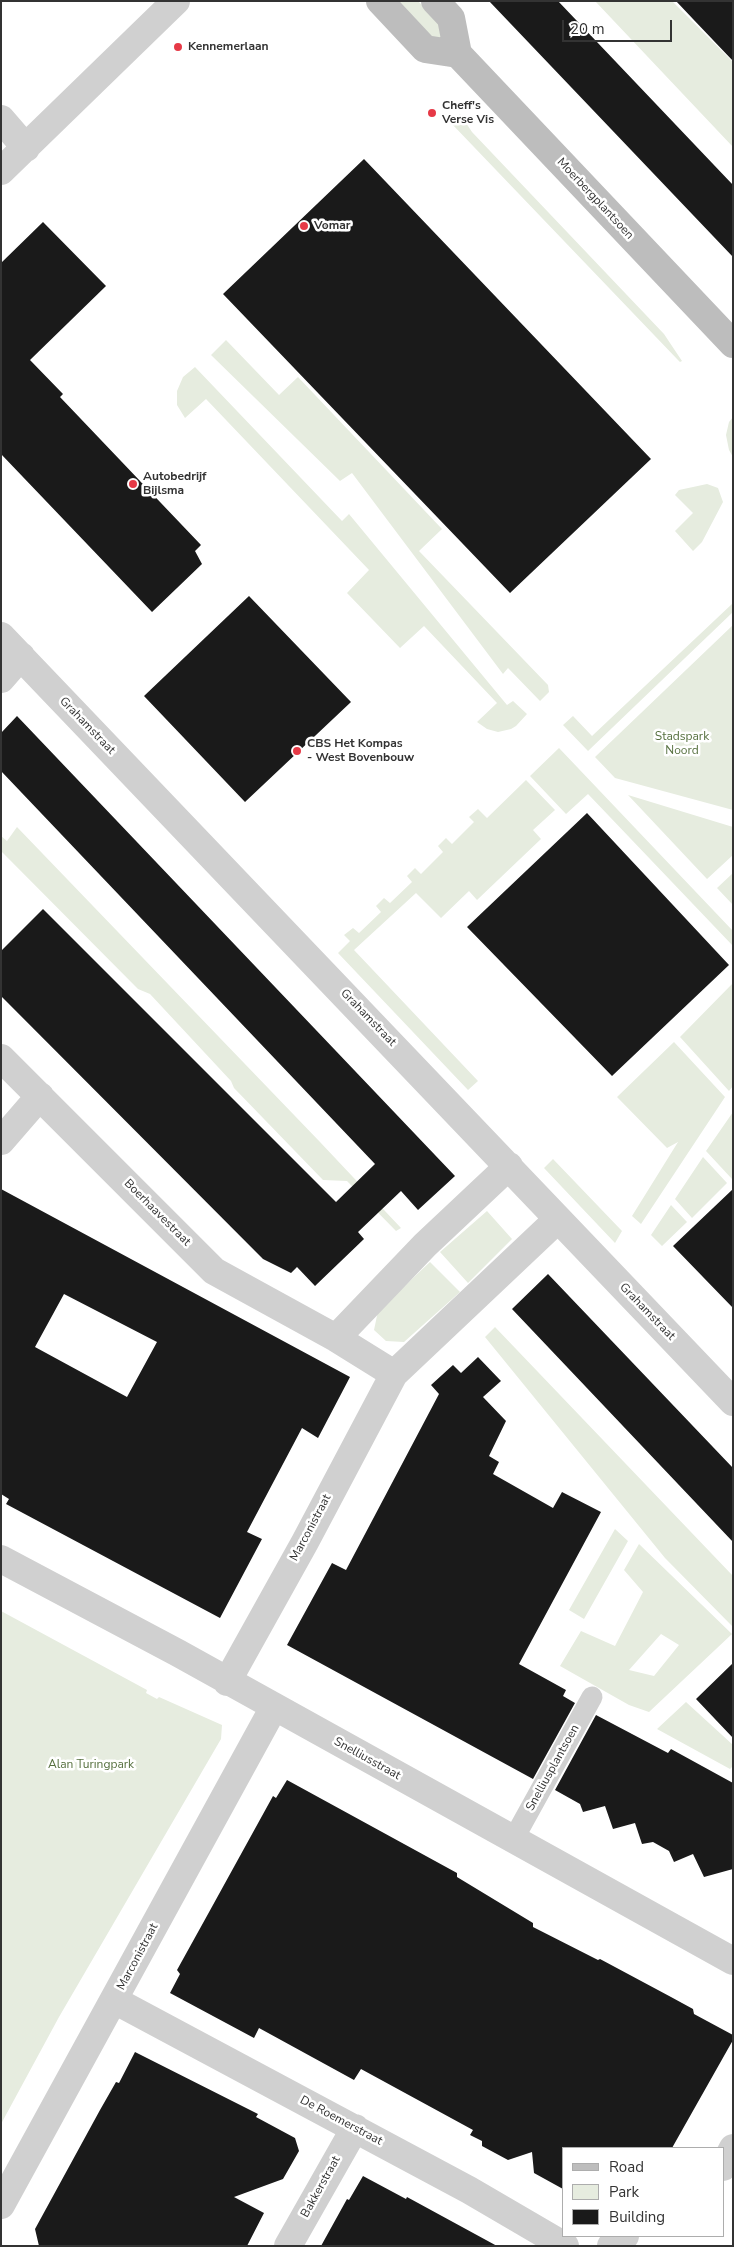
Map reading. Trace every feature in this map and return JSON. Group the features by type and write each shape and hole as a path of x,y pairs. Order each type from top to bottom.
{"street":[{"path":"1,171 176,1"},
{"path":"380,1 425,49 458,54 451,18 435,1"},
{"name":"Moerbergplantsoen","path":"458,54 733,344"},
{"path":"1,120 26,148"},
{"name":"Grahamstraat","path":"1,636 733,1402"},
{"path":"1,679 21,656"},
{"name":"Boerhaavestraat","path":"1,1058 214,1271 336,1338"},
{"path":"1,1141 40,1096"},
{"path":"394,1374 336,1338 425,1245 509,1166"},
{"name":"Marconistraat","path":"227,1682 394,1374 558,1219"},
{"name":"Snelliusstraat","path":"1,1559 178,1653 227,1682 733,1961"},
{"name":"Marconistraat","path":"1,2205 274,1707"},
{"name":"De Roemerstraat","path":"114,2000 469,2190 565,2246"},
{"name":"Bakkerstraat","path":"288,2246 355,2128"},
{"path":"724,2165 733,2148"},
{"path":"611,2246 624,2237"}],"lane":[{"name":"Snelliusplantsoen","path":"513,1840 592,1696"}],"green space":[{"path":"396,1 418,1 442,26 441,38 433,39"},
{"path":"595,1 672,1 733,62 733,147"},
{"path":"460,114 472,132 664,334 682,361 680,362 677,359 451,123"},
{"path":"226,340 279,395 298,377 442,529 419,551 548,685 549,692 540,701 508,668 503,674 352,473 340,481 211,355"},
{"path":"195,367 342,521 349,514 507,705 513,701 527,714 516,726 498,732 487,729 477,722 497,703 424,626 400,648 347,593 369,570 206,399 185,418 177,405 177,391 183,377"},
{"path":"733,417 733,457 729,450 726,435 729,422"},
{"path":"707,484 718,488 723,502 702,542 693,551 675,531 693,513 675,495 679,490"},
{"name":"Stadspark Noord","path":"733,603 733,612 588,751 563,725 573,716 592,736"},
{"name":"Stadspark Noord","path":"733,625 733,810 615,778 595,757"},
{"path":"559,748 733,931 733,946 588,794 566,814 530,776"},
{"path":"526,780 555,810 533,830 541,839 477,900 469,891 441,918 416,893 354,950 478,1081 468,1090 338,953 350,941 344,935 353,928 359,933 381,912 376,906 384,898 390,903 412,882 407,876 415,868 421,874 443,852 438,846 446,838 452,844 474,822 469,817 478,809 487,818"},
{"path":"628,795 733,827 733,855 707,879"},
{"path":"17,827 401,1228 396,1231 347,1181 323,1180 234,1088 231,1081 150,994 138,989 1,851 1,836 7,841"},
{"path":"733,873 733,905 717,888"},
{"path":"733,983 733,1086 729,1091 680,1037"},
{"path":"674,1042 725,1097 641,1224 632,1216 678,1142 667,1148 617,1097"},
{"path":"733,1112 733,1178 732,1179 706,1151"},
{"path":"703,1157 727,1183 692,1218 675,1199"},
{"path":"553,1159 622,1231 615,1243 544,1168"},
{"path":"671,1205 687,1222 662,1246 651,1235"},
{"path":"487,1211 512,1239 468,1283 440,1252"},
{"path":"430,1262 460,1292 404,1342 386,1341 374,1330 378,1311"},
{"path":"495,1327 733,1576 733,1627 665,1558 485,1337"},
{"path":"615,1529 628,1541 584,1619 569,1610"},
{"path":"639,1544 732,1634 649,1712 629,1705 560,1666 581,1631 615,1646 643,1592 624,1570","holes":["661,1634 679,1645 654,1676 629,1670"]},
{"name":"Alan Turingpark","path":"1,1611 147,1690 146,1693 157,1699 159,1697 222,1725 221,1739 59,2017 1,2124"},
{"path":"686,1702 733,1745 733,1766 730,1769 657,1729"}],"building":[{"path":"489,1 558,1 733,185 733,257"},
{"path":"676,1 733,1 733,61 693,19"},
{"path":"364,159 651,459 510,593 223,294"},
{"path":"43,222 106,286 30,360 63,394 60,397 201,545 195,551 202,564 152,612 1,454 1,263"},
{"path":"249,596 351,702 245,802 144,696"},
{"path":"17,716 455,1176 418,1210 401,1191 358,1232 364,1239 315,1286 297,1267 291,1273 263,1259 1,996 1,951 43,909 336,1202 375,1164 1,771 1,733"},
{"path":"587,813 729,965 612,1076 467,927"},
{"path":"1,1189 350,1377 318,1438 302,1428 247,1532 262,1539 220,1618 6,1504 9,1499 1,1494","holes":["64,1294 157,1342 127,1397 35,1347"]},
{"path":"733,1189 733,1308 673,1246"},
{"path":"548,1274 733,1468 733,1542 512,1309"},
{"path":"478,1357 501,1381 483,1397 506,1421 489,1456 499,1462 493,1474 553,1508 562,1492 601,1512 519,1664 566,1690 563,1696 575,1703 533,1779 287,1645 332,1563 346,1570 439,1394 431,1385 453,1365 461,1373"},
{"path":"733,1663 733,1738 696,1699"},
{"path":"596,1715 668,1753 671,1749 733,1783 733,1869 704,1877 693,1854 674,1862 669,1851 653,1842 642,1844 635,1823 613,1829 605,1806 583,1812 580,1804 555,1790"},
{"path":"287,1780 457,1873 457,1877 533,1923 533,1927 598,1960 600,1959 671,1997 693,2009 694,2014 733,2035 733,2040 673,2147 562,2147 562,2188 534,2173 532,2152 508,2160 482,2146 482,2141 470,2135 473,2130 361,2069 354,2080 259,2028 254,2038 170,1993 180,1974 177,1970 273,1796 276,1798"},
{"path":"135,2052 258,2114 256,2117 295,2138 299,2151 283,2179 234,2197 264,2213 247,2246 39,2246 35,2229 100,2110 116,2082 119,2083"},
{"path":"363,2176 406,2199 407,2197 497,2246 321,2246 347,2199 349,2200"}],"place":[{"name":"Kennemerlaan","path":"178,47"},
{"name":"Cheff's Verse Vis","path":"432,113"},
{"name":"Vomar","path":"304,226"},
{"name":"Autobedrijf Bijlsma","path":"133,484"},
{"name":"CBS Het Kompas - West Bovenbouw","path":"297,751"}]}
